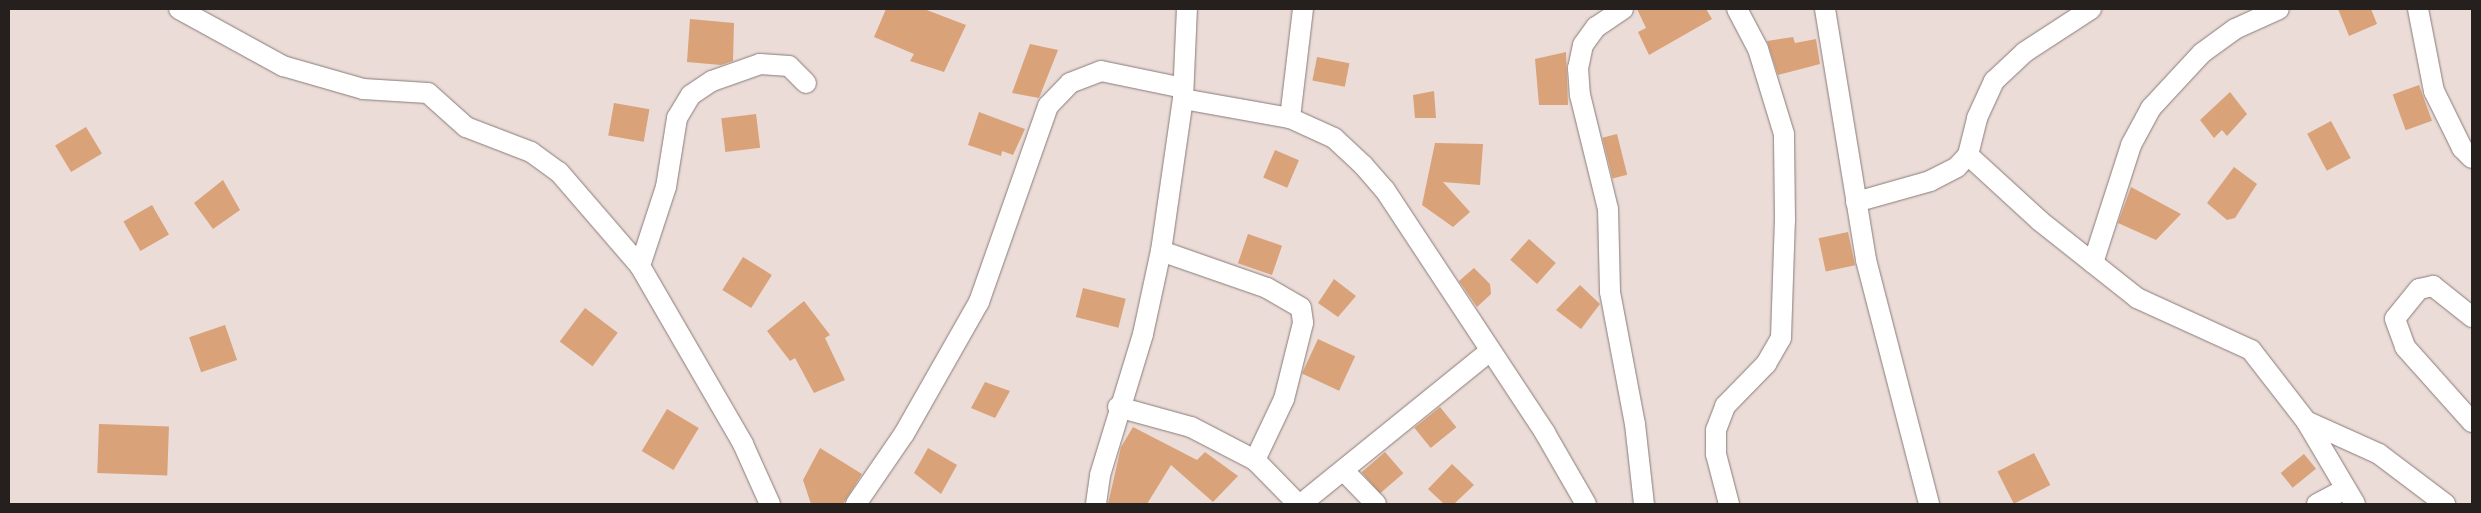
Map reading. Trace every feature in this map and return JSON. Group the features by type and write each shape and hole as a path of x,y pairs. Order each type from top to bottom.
{"street":[{"path":"179,9 283,66 363,89 428,93 466,127 531,152 559,172 640,266 743,444 770,504"},
{"path":"1096,504 1118,407 1143,334 1161,251 1183,94 1187,9"},
{"path":"1290,118 1303,9"},
{"path":"1623,9 1596,28 1583,44 1578,68 1580,95 1608,209 1610,292 1635,424 1644,504"},
{"path":"1729,504 1716,454 1716,430 1724,406 1766,364 1781,338 1785,220 1784,134 1758,49 1737,9"},
{"path":"1825,9 1856,202 1888,357 1929,504"},
{"path":"2093,263 2130,145 2151,108 2202,53 2235,29 2279,9"},
{"path":"2418,9 2434,91 2462,148 2472,158"},
{"path":"1856,202 1930,181 1957,167 1968,155 1977,118 1994,81 2025,52 2082,11"},
{"path":"640,266 666,187 676,118 691,96 712,81 760,64 789,66 806,84"},
{"path":"856,504 909,427 979,302 1048,106 1070,83 1101,71 1183,94 1290,118 1334,138 1385,190 1489,352 1545,433 1586,504"},
{"path":"1968,155 2093,263 2166,315 2233,338 2251,350 2306,421 2350,496 2318,504"},
{"path":"1161,251 1267,288 1301,308 1303,323 1284,399 1255,460"},
{"path":"2472,317 2433,286 2419,289 2395,319 2405,347 2472,422"},
{"path":"1118,407 1191,427 1255,460 1300,504 1344,471 1489,352"},
{"path":"2306,421 2379,454 2445,504"},
{"path":"1344,471 1376,504"}],"building":[{"path":"886,9 924,9 966,25 944,72 910,61 914,54 874,37"},
{"path":"1637,9 1706,9 1712,19 1649,55 1638,32 1646,28"},
{"path":"2338,9 2371,9 2377,24 2349,36"},
{"path":"690,19 734,23 733,61 721,65 687,62"},
{"path":"1793,37 1795,43 1816,39 1820,64 1778,75 1767,41"},
{"path":"1030,44 1058,50 1039,98 1012,93"},
{"path":"1566,52 1568,105 1539,105 1535,59"},
{"path":"1317,57 1349,63 1345,87 1312,81"},
{"path":"2419,85 2432,121 2406,130 2393,95"},
{"path":"1434,91 1436,118 1415,118 1413,95"},
{"path":"2230,92 2247,114 2227,136 2222,130 2214,138 2200,120"},
{"path":"614,103 649,109 644,142 608,135"},
{"path":"979,112 1025,129 1013,155 1002,151 1001,156 968,145"},
{"path":"756,114 760,148 725,152 721,118"},
{"path":"2331,121 2351,158 2327,171 2307,134"},
{"path":"86,127 102,154 71,172 55,146"},
{"path":"1617,134 1627,175 1613,178 1602,138"},
{"path":"1435,143 1483,144 1480,185 1443,182 1470,212 1453,227 1422,205"},
{"path":"1275,150 1299,160 1287,188 1263,178"},
{"path":"2234,167 2257,184 2235,218 2227,220 2207,203"},
{"path":"223,180 240,210 213,229 194,203"},
{"path":"2131,187 2181,214 2156,240 2118,223"},
{"path":"152,205 169,234 140,251 123,222"},
{"path":"1848,232 1855,265 1826,271 1819,238"},
{"path":"1248,234 1282,246 1272,275 1238,263"},
{"path":"1529,239 1556,263 1537,284 1510,260"},
{"path":"743,257 772,275 751,308 722,290"},
{"path":"1474,268 1490,284 1491,294 1477,307 1459,281"},
{"path":"1334,279 1356,296 1338,317 1318,303"},
{"path":"1580,285 1600,304 1581,329 1556,310"},
{"path":"1083,288 1126,299 1118,328 1076,317"},
{"path":"804,301 830,335 825,338 845,380 814,393 795,358 790,361 767,331"},
{"path":"585,308 618,333 592,366 560,342"},
{"path":"225,325 237,360 201,372 189,337"},
{"path":"1318,339 1355,356 1339,391 1302,373"},
{"path":"985,382 1010,391 995,418 971,408"},
{"path":"1440,407 1456,427 1431,448 1414,428"},
{"path":"667,409 699,428 673,470 642,451"},
{"path":"99,424 169,426 167,475 97,473"},
{"path":"1133,427 1197,460 1205,452 1238,476 1213,502 1171,465 1147,504 1108,504 1121,447"},
{"path":"820,448 862,474 843,504 811,504 803,480"},
{"path":"928,448 957,465 941,494 914,473"},
{"path":"1385,452 1403,473 1380,493 1362,472"},
{"path":"2034,453 2050,485 2014,504 1997,472"},
{"path":"2304,454 2316,469 2293,488 2281,473"},
{"path":"1452,464 1474,485 1454,504 1444,504 1428,489"}]}
